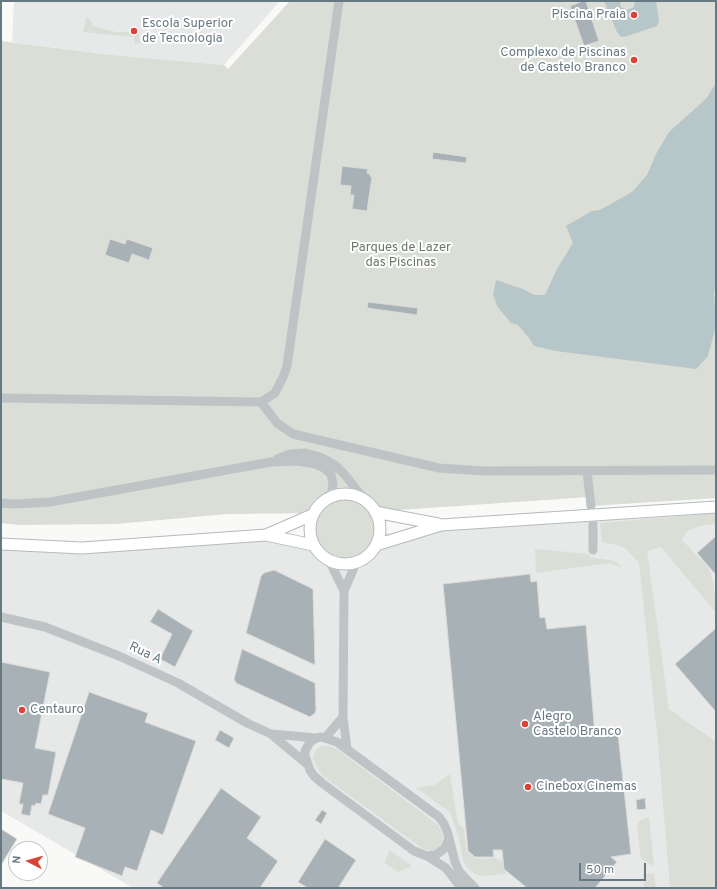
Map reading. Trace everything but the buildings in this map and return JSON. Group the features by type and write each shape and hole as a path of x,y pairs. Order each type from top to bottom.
{"main road":[{"path":"339,494 348,494 364,500 375,512 380,528 376,545 371,553 356,563 347,565 330,562 320,555 313,545 310,535 312,515 323,501 339,494"},
{"path":"376,545 441,525 716,507"},
{"path":"375,512 441,525"},
{"path":"266,535 312,515"},
{"path":"1,544 82,548 266,535 313,545"}],"street":[{"path":"1,398 261,402 274,393 287,366 339,1"},
{"path":"261,402 277,423 293,434 439,468 484,471 716,470"},
{"path":"271,462 290,454 304,453 320,457 335,465 345,475 364,500"},
{"path":"1,503 15,504 50,502 271,462 298,461 315,464 324,468 330,474 333,484 330,497"},
{"path":"587,471 591,506"},
{"path":"593,524 593,550"},
{"path":"330,562 344,591"},
{"path":"347,749 343,717 344,591 356,563"},
{"name":"Rua A","path":"1,617 45,627 119,656 178,683 247,723 271,734 307,764 314,776 322,783 396,839 414,851 428,856"},
{"path":"307,764 305,750 310,742 320,738 343,717"},
{"name":"Rua A","path":"271,734 320,738 337,742 439,817 444,824 449,838"},
{"path":"428,856 436,855 441,852 447,844 449,838"},
{"path":"449,838 455,862 459,871 475,888"},
{"path":"428,856 446,868 464,888"}],"shaded area":[{"name":"Escola Superior de Tecnologia","path":"14,1 280,1 224,65 112,55 12,42"},
{"name":"Piscina Praia","path":"604,1 620,1 621,7 627,10 634,7 635,1 656,1 659,21 657,26 621,37 617,32"},
{"path":"716,83 716,284 714,293 716,325 708,356 696,369 556,351 534,346 518,325 511,323 497,306 493,294 496,280 523,289 534,295 545,295 557,269 573,243 566,226 592,211 600,210 632,192 647,175 656,154 669,132 706,99"},
{"path":"716,514 716,888 133,888 1,811 1,546 101,550"}],"green space":[{"name":"Parques de Lazer das Piscinas","path":"290,1 716,1 716,498 591,506 590,497 369,512 374,523 374,533 371,542 366,550 358,556 349,559 331,555 323,550 318,542 316,532 316,523 320,513 228,514 115,524 19,525 1,523 1,41 112,55 224,65 228,69"},
{"path":"86,17 89,18 93,26 116,32 138,32 140,43 135,44 134,37 83,32"},
{"path":"716,513 716,524 703,525 687,531 682,540 708,567 716,594 716,613 661,547 647,551 669,709 716,742 716,888 670,888 658,743 639,563 625,548 602,542 600,523"},
{"path":"535,549 589,554 590,557 615,561 623,568 610,563 536,573"},
{"path":"322,746 337,749 438,825 443,835 442,843 438,849 432,851 423,849 323,776 316,766 313,757 316,750"},
{"path":"450,774 458,823 464,830 467,852 476,859 496,858 503,862 506,873 483,876 475,874 467,867 463,860 458,835 450,812 416,788 434,785"},
{"path":"649,817 654,866 641,859 637,825 641,820"},
{"path":"389,850 412,866 398,872 385,863"},
{"path":"643,873 654,874 656,888 644,888"}],"place":[{"name":"Piscina Praia","path":"634,15"},
{"name":"Escola Superior de Tecnologia","path":"134,31"},
{"name":"Complexo de Piscinas de Castelo Branco","path":"634,60"},
{"name":"Centauro","path":"22,710"},
{"name":"Alegro Castelo Branco","path":"525,724"},
{"name":"Cinebox Cinemas","path":"528,787"}]}
